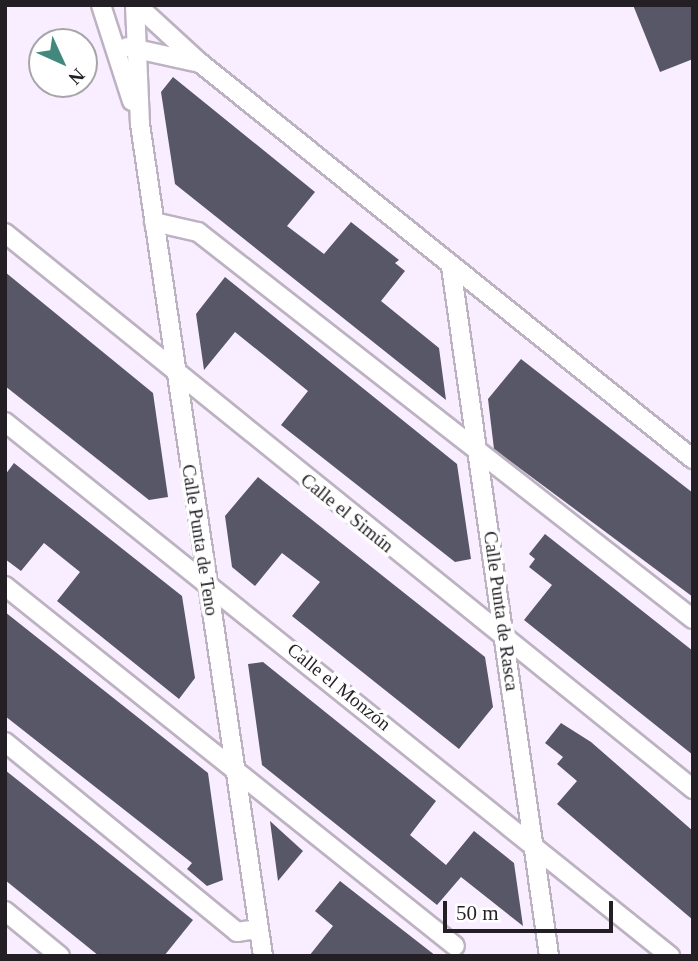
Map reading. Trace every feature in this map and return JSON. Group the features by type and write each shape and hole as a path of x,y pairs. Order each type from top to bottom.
{"street":[{"name":"Calle Punta de Teno","path":"136,5 135,51 140,124 153,222 263,956"},
{"path":"136,5 199,62 693,459"},
{"name":"Calle Punta de Teno","path":"102,8 140,124"},
{"path":"102,8 135,51 199,62"},
{"path":"153,222 169,221 198,232 478,446 693,619"},
{"name":"Calle el Simún","path":"5,233 505,641 693,789"},
{"name":"Calle Punta de Rasca","path":"451,267 549,956"},
{"name":"Calle el Monzón","path":"5,422 533,842 670,956"},
{"path":"5,586 455,946"},
{"path":"5,741 237,932 259,929"},
{"path":"5,911 60,956"}],"building":[{"path":"633,5 693,5 693,59 660,72"},
{"path":"173,77 315,192 287,226 324,254 351,222 399,260 395,263 405,271 381,301 439,348 446,400 175,184 161,92"},
{"path":"5,272 153,393 168,497 149,500 5,386"},
{"path":"225,277 457,464 471,559 455,562 281,425 308,391 235,332 204,370 196,314"},
{"path":"521,359 693,493 693,597 494,449 488,399"},
{"path":"14,463 182,596 195,678 179,699 57,601 80,572 44,543 21,571 5,559 5,475"},
{"path":"258,477 485,657 493,707 459,749 292,616 320,582 282,553 255,586 232,567 225,516"},
{"path":"545,534 693,651 693,755 524,620 552,585 529,567 535,559 529,554"},
{"path":"5,612 208,773 223,880 207,886 187,869 192,863 5,716"},
{"path":"263,662 436,801 410,835 446,865 474,831 514,863 523,926 461,877 437,905 262,765 248,664"},
{"path":"561,723 591,742 693,831 693,920 557,804 577,781 557,764 563,757 545,743"},
{"path":"5,770 193,920 164,956 99,956 5,880"},
{"path":"270,821 303,851 278,881"},
{"path":"340,881 436,956 309,956 333,926 315,911"}]}
